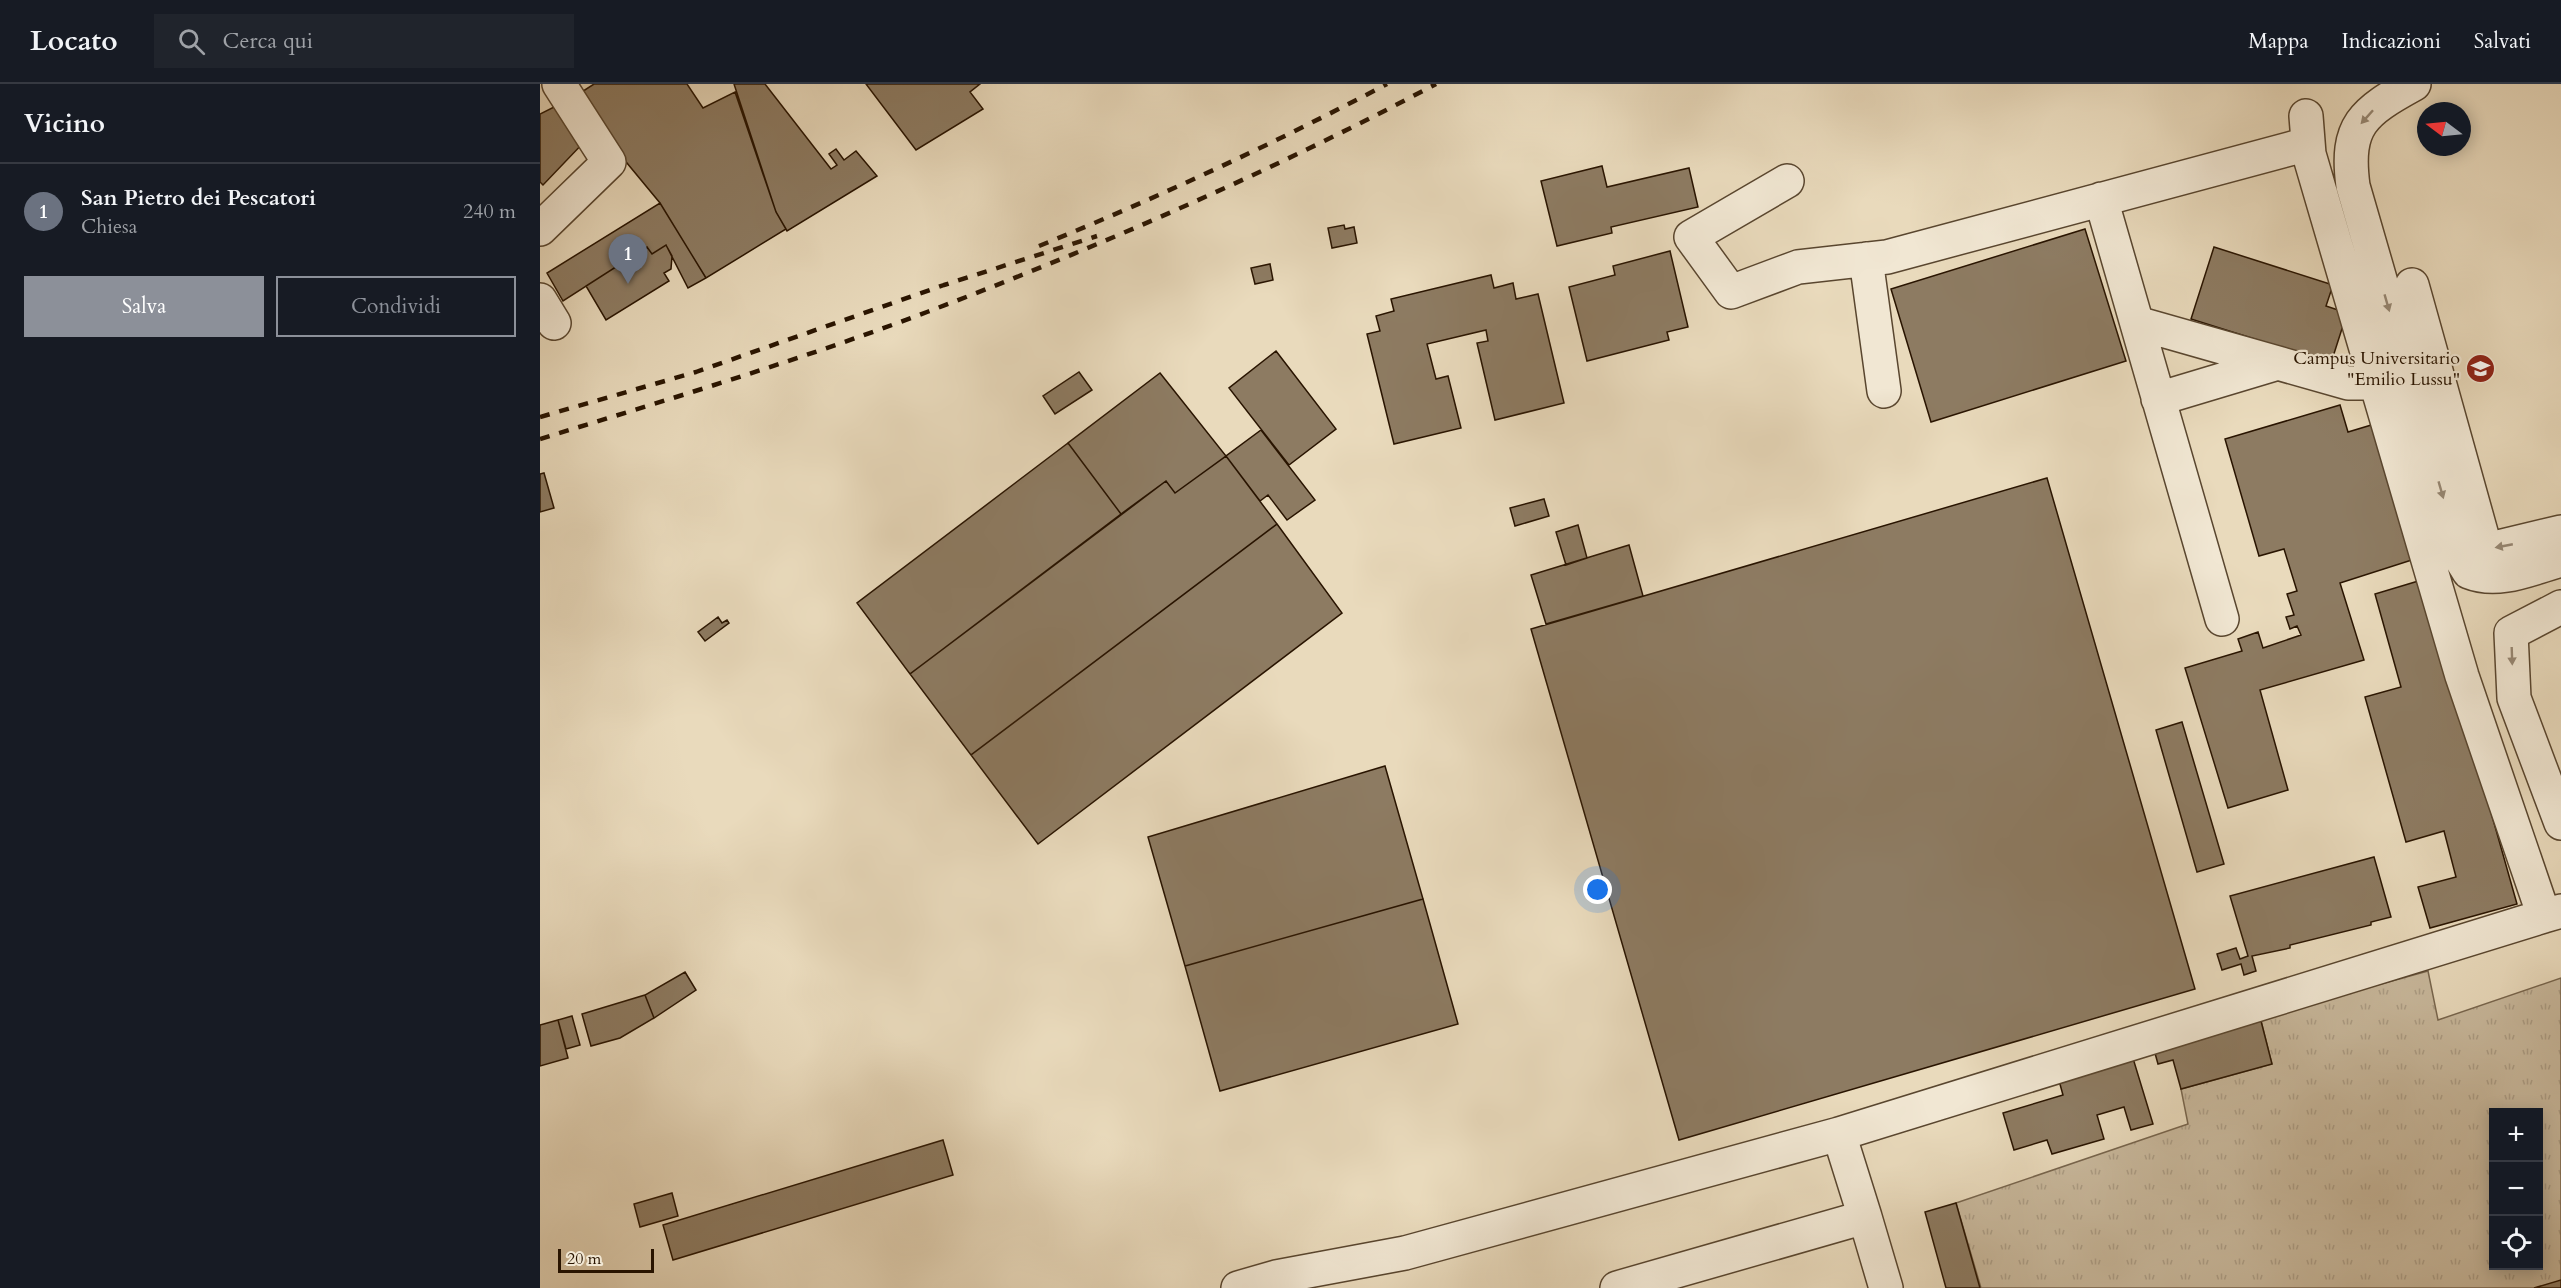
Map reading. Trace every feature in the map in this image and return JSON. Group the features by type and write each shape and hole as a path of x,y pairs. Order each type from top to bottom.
{"lane":[{"path":"540,229 609,162 559,84"},
{"path":"2414,84 2373,110 2352,138 2350,162 2353,186 2431,404 2484,543 2494,548 2561,532"},
{"path":"1238,1288 1276,1277 1405,1253 1839,1134 2553,913 2462,676 2376,383 2307,130 2101,199 1887,257 1798,267 1731,292 1691,237 1787,181"},
{"path":"2101,199 2222,619"},
{"path":"1866,259 1884,391"},
{"path":"2412,285 2431,404 2461,559 2469,572 2480,576 2506,576 2561,560"},
{"path":"2137,323 2348,383 2376,383"},
{"path":"2158,399 2278,363"},
{"path":"2561,607 2511,633 2514,698 2561,824"},
{"path":"1839,1134 1886,1288"},
{"path":"1617,1288 1865,1217"}],"green space":[{"path":"2428,971 2438,1020 2561,978 2561,1288 1981,1288 1956,1203 2188,1124 2181,1089 2272,1064 2260,1017"}],"building":[{"path":"594,84 687,84 703,108 735,92 776,212 786,229 706,278 660,203 603,134 577,95"},
{"path":"734,84 765,84 831,169 837,165 829,154 836,149 844,160 856,151 877,176 787,231 776,212"},
{"path":"866,84 980,84 970,92 983,109 916,150"},
{"path":"562,103 587,139 543,185 540,182 540,114"},
{"path":"1602,166 1607,187 1689,168 1698,207 1611,227 1612,233 1557,246 1541,181"},
{"path":"660,203 706,278 688,288 666,245 652,254 647,247 563,301 547,273"},
{"path":"1344,225 1345,229 1354,227 1357,243 1332,248 1328,228"},
{"path":"2085,229 2126,361 1931,422 1891,289"},
{"path":"666,245 672,256 671,269 664,273 669,281 606,320 586,286 647,247 652,254"},
{"path":"2214,247 2333,285 2326,306 2347,313 2331,363 2191,319"},
{"path":"1670,251 1688,327 1667,332 1669,340 1587,361 1569,287 1615,275 1613,266"},
{"path":"1270,264 1273,280 1255,284 1251,268"},
{"path":"1491,275 1494,288 1513,283 1516,299 1538,294 1564,403 1495,420 1477,343 1488,341 1486,330 1427,344 1436,379 1448,376 1461,428 1394,444 1367,334 1380,331 1376,316 1394,311 1391,299"},
{"path":"1276,351 1336,429 1289,465 1229,388"},
{"path":"1079,372 1092,390 1055,414 1043,396"},
{"path":"1160,373 1226,456 1175,493 1166,481 1121,514 1068,443"},
{"path":"2340,405 2348,432 2378,423 2418,558 2340,583 2364,660 2260,690 2288,790 2228,808 2185,668 2242,651 2238,639 2258,632 2263,648 2301,635 2297,626 2290,629 2286,617 2294,615 2287,594 2297,591 2284,549 2259,556 2225,439"},
{"path":"1261,430 1315,500 1287,520 1268,495 1260,501 1226,456"},
{"path":"1068,443 1121,514 910,674 857,603"},
{"path":"1226,456 1277,524 971,755 910,674 1166,481 1175,493"},
{"path":"544,473 554,508 540,512 540,474"},
{"path":"2047,478 2195,989 1679,1140 1531,629"},
{"path":"1544,499 1549,516 1515,526 1510,508"},
{"path":"1277,524 1342,613 1038,844 971,755"},
{"path":"1578,525 1587,558 1566,565 1556,532"},
{"path":"1629,545 1643,596 1546,624 1531,575"},
{"path":"2425,579 2517,904 2430,928 2418,887 2456,877 2444,831 2406,842 2365,697 2401,687 2375,594"},
{"path":"718,617 722,623 727,620 729,623 705,641 698,632"},
{"path":"2182,722 2224,864 2197,872 2156,730"},
{"path":"1385,766 1423,899 1185,966 1148,837"},
{"path":"2374,857 2391,917 2371,922 2371,925 2290,945 2290,948 2252,956 2256,971 2244,975 2241,964 2222,970 2217,954 2236,948 2240,959 2248,956 2230,896"},
{"path":"1423,899 1458,1024 1220,1091 1185,966"},
{"path":"685,972 696,990 654,1018 645,995"},
{"path":"645,995 654,1018 620,1038 591,1046 582,1014"},
{"path":"572,1016 580,1045 566,1049 558,1020"},
{"path":"2260,1017 2272,1064 2181,1089 2173,1060 2158,1064 2153,1046"},
{"path":"558,1020 568,1058 540,1066 540,1025"},
{"path":"2132,1055 2153,1124 2131,1130 2124,1107 2097,1115 2104,1139 2052,1154 2047,1140 2014,1150 2003,1113 2063,1095 2058,1077"},
{"path":"943,1140 953,1175 673,1260 663,1225"},
{"path":"672,1193 678,1216 640,1227 634,1204"},
{"path":"1956,1203 1980,1288 1946,1288 1925,1212"},
{"path":"2561,1280 2561,1288 2534,1288"}],"railway":[{"path":"1039,246 1214,170 1387,84"},
{"path":"540,439 783,363 992,287 1121,234 1249,177 1436,84"},
{"path":"540,417 696,372 944,285 1097,236"}],"place":[{"name":"San Pietro dei Pescatori","path":"628,284"},
{"name":"Campus Universitario \"Emilio Lussu\"","path":"2481,368"}]}
